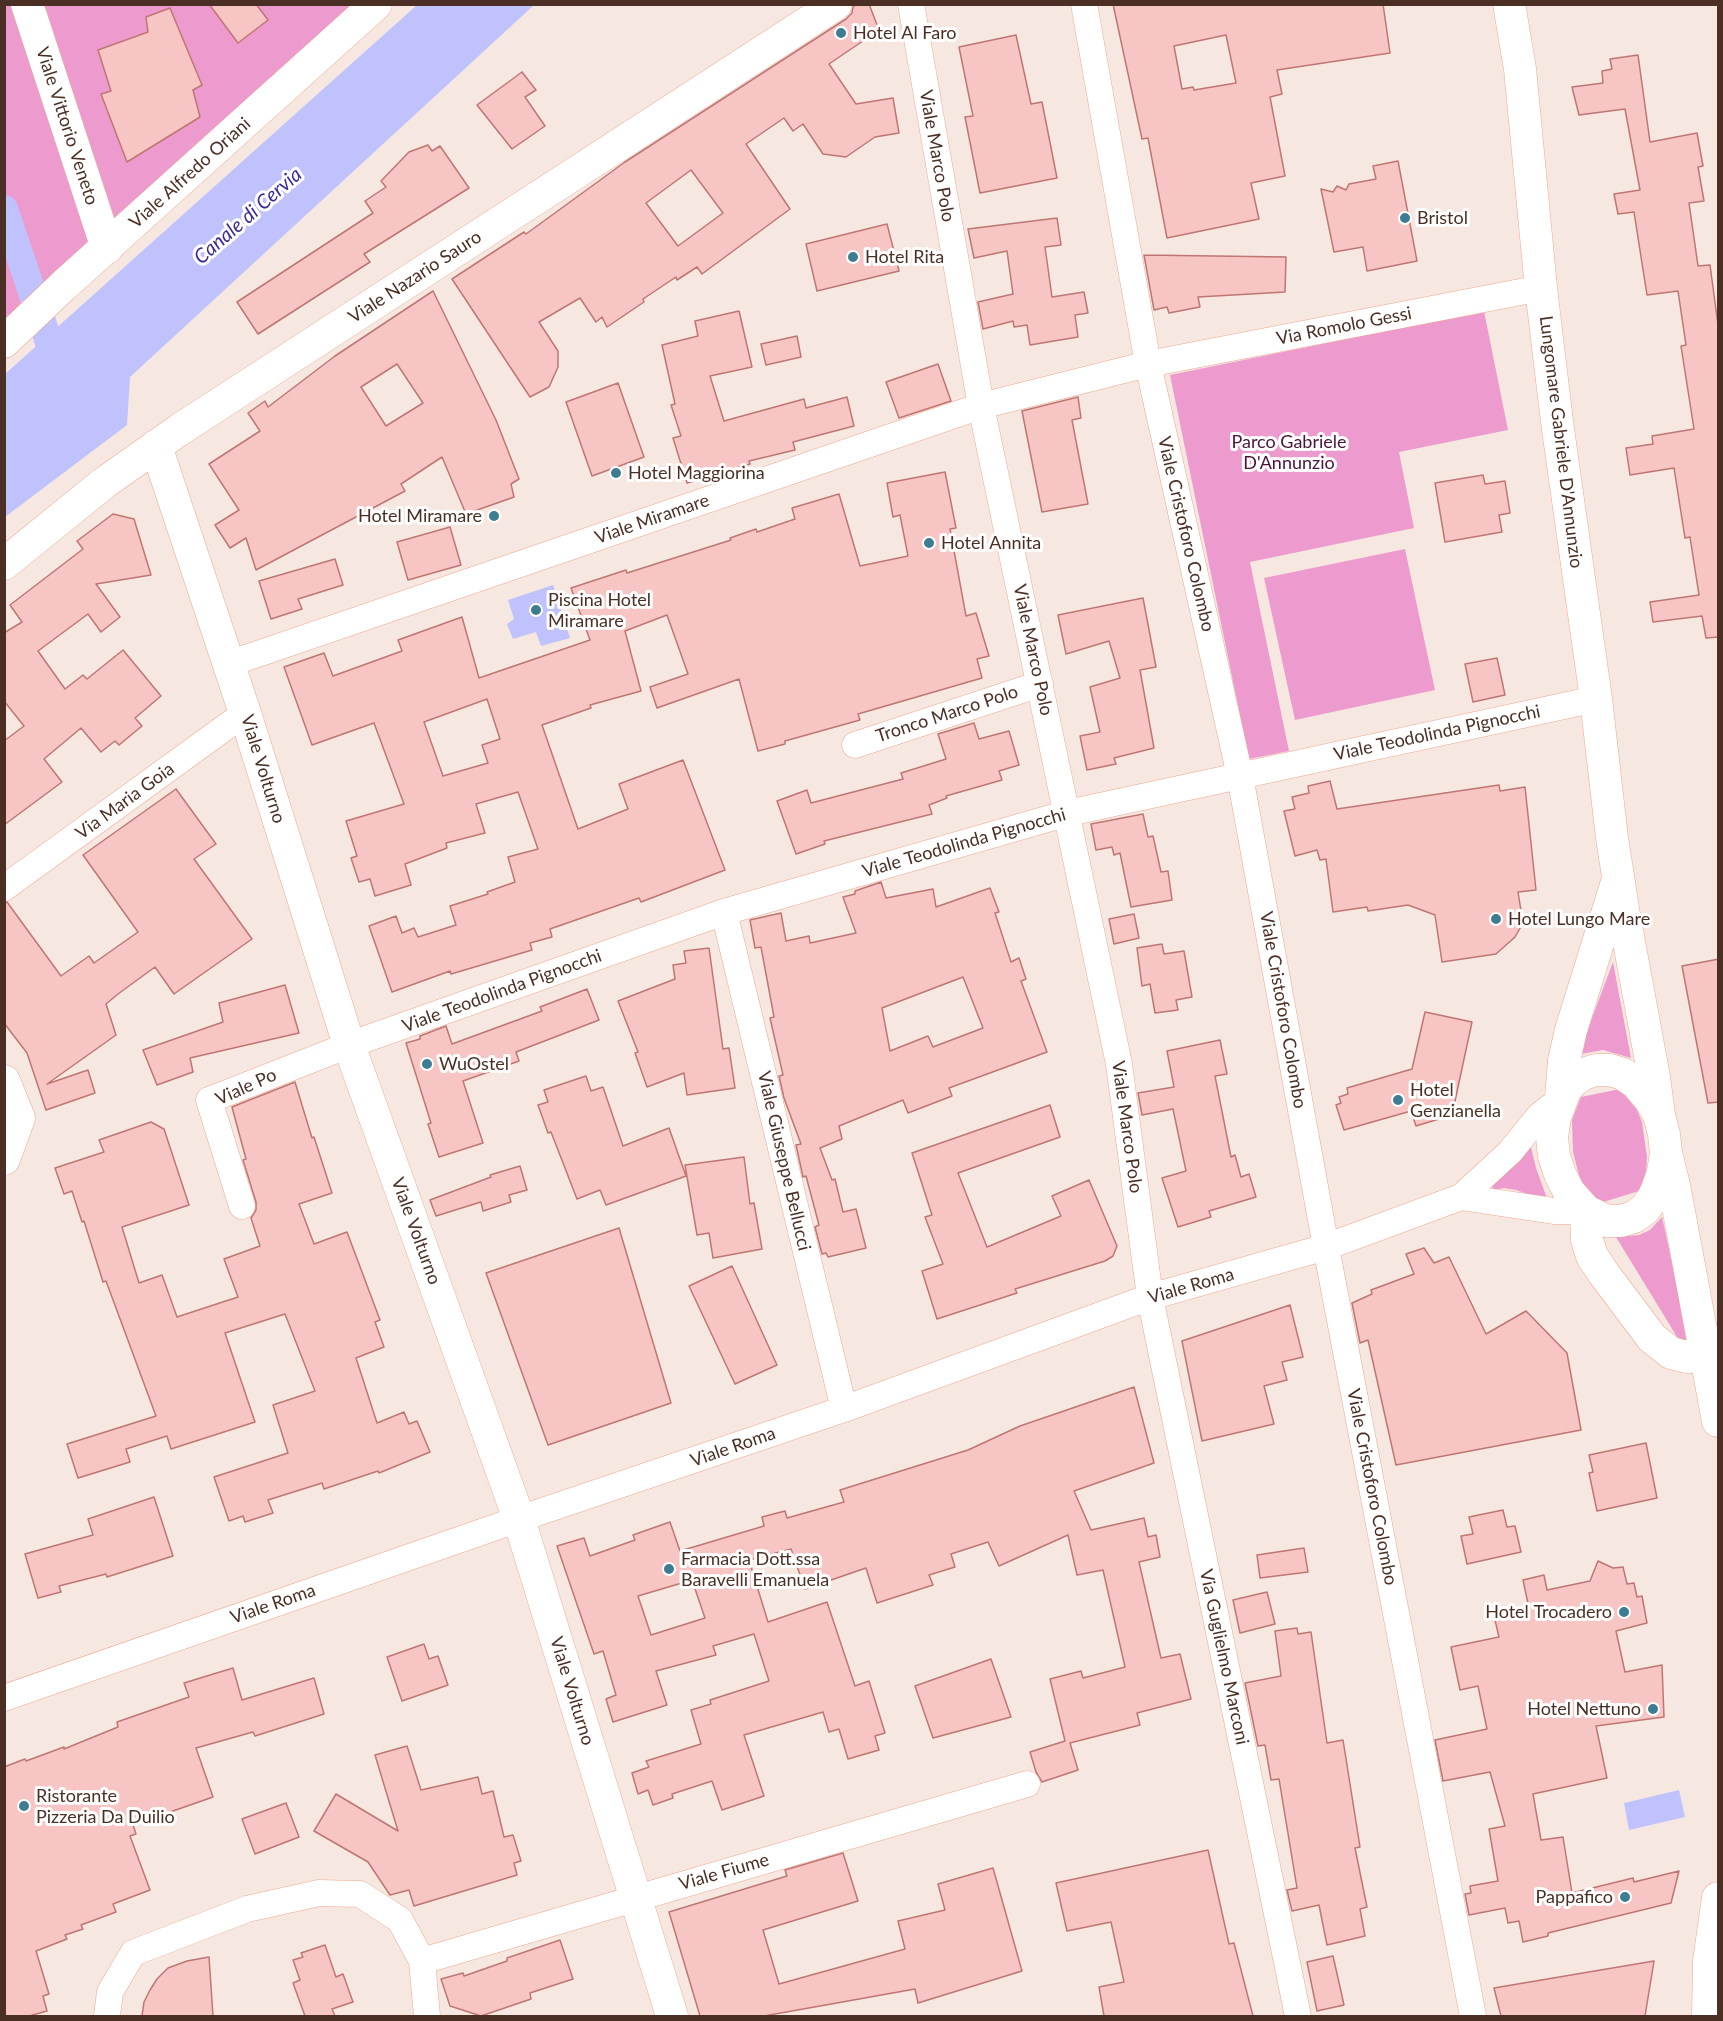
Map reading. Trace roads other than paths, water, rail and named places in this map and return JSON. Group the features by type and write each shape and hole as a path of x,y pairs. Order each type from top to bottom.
{"street":[{"name":"Viale Vittorio Veneto","path":"27,4 107,248"},
{"name":"Viale Alfredo Oriani","path":"7,339 376,4"},
{"name":"Viale Nazario Sauro","path":"4,564 104,483 168,438 836,4"},
{"name":"Viale Marco Polo","path":"911,4 981,406 1119,1064 1149,1297"},
{"name":"Viale Cristoforo Colombo","path":"1084,4 1148,364 1240,776 1326,1247 1473,2016"},
{"name":"Lungomare Gabriele D'Annunzio","path":"1509,4 1520,69 1541,288 1557,422 1596,699 1618,879 1659,1115"},
{"name":"Via Romolo Gessi","path":"1148,364 1541,288"},
{"name":"Viale Miramare","path":"228,663 981,406 1148,364"},
{"name":"Viale Volturno","path":"168,438 228,663 349,1045 519,1519 672,2016"},
{"name":"Tronco Marco Polo","path":"855,745 1040,684"},
{"name":"Viale Teodolinda Pignocchi","path":"349,1045 724,912 1068,813 1596,699"},
{"name":"Via Maria Goia","path":"4,888 245,713"},
{"name":"Lungomare Gabriele D'Annunzio","path":"1561,1099 1564,1061 1571,1030 1618,879"},
{"name":"Viale Giuseppe Bellucci","path":"724,912 843,1409"},
{"name":"Viale Po","path":"242,1206 209,1100 349,1045"},
{"path":"1666,1153 1658,1187 1645,1209 1634,1217 1621,1221 1607,1221 1586,1211 1569,1191 1554,1156 1552,1137 1561,1099 1572,1082 1583,1074 1596,1070 1610,1070 1623,1074 1636,1083 1649,1098 1659,1115 1719,1421"},
{"path":"4,1081 19,1118 4,1159"},
{"name":"Viale Roma","path":"4,1698 843,1409 1149,1297 1326,1247 1461,1197 1510,1152 1540,1115 1561,1099"},
{"name":"Viale Roma","path":"1461,1197 1554,1210 1586,1211"},
{"path":"1586,1211 1586,1233 1592,1256 1652,1338 1671,1353 1687,1357 1705,1356"},
{"name":"Via Guglielmo Marconi","path":"1149,1297 1298,2016"},
{"name":"Viale Fiume","path":"422,1961 1027,1784"},
{"path":"107,2016 110,1992 133,1953 246,1909 319,1893 360,1894 400,1920 422,1961 427,2016"},
{"path":"1708,2016 1709,1961 1719,1898"}],"water":[{"name":"Canale di Cervia","path":"417,5 534,5 130,377 127,425 5,517 5,374"},
{"name":"Piscina Hotel Miramare","path":"553,585 570,638 541,646 536,632 513,639 507,624 514,619 508,600"},
{"path":"1679,1790 1685,1817 1629,1830 1624,1803"}],"waterway":[{"path":"4,209 59,372"}],"place":[{"name":"Hotel Al Faro","path":"841,33"},
{"name":"Bristol","path":"1405,218"},
{"name":"Hotel Rita","path":"853,257"},
{"name":"Hotel Maggiorina","path":"616,473"},
{"name":"Hotel Miramare","path":"494,516"},
{"name":"Hotel Annita","path":"929,543"},
{"name":"Piscina Hotel Miramare","path":"536,610"},
{"name":"Hotel Lungo Mare","path":"1496,919"},
{"name":"WuOstel","path":"427,1064"},
{"name":"Hotel Genzianella","path":"1398,1100"},
{"name":"Farmacia Dott.ssa Baravelli Emanuela","path":"669,1569"},
{"name":"Hotel Trocadero","path":"1624,1612"},
{"name":"Hotel Nettuno","path":"1653,1709"},
{"name":"Ristorante Pizzeria Da Duilio","path":"24,1806"},
{"name":"Pappafico","path":"1625,1897"}],"park label":[{"name":"Parco Gabriele D'Annunzio","path":"1289,452"}]}
